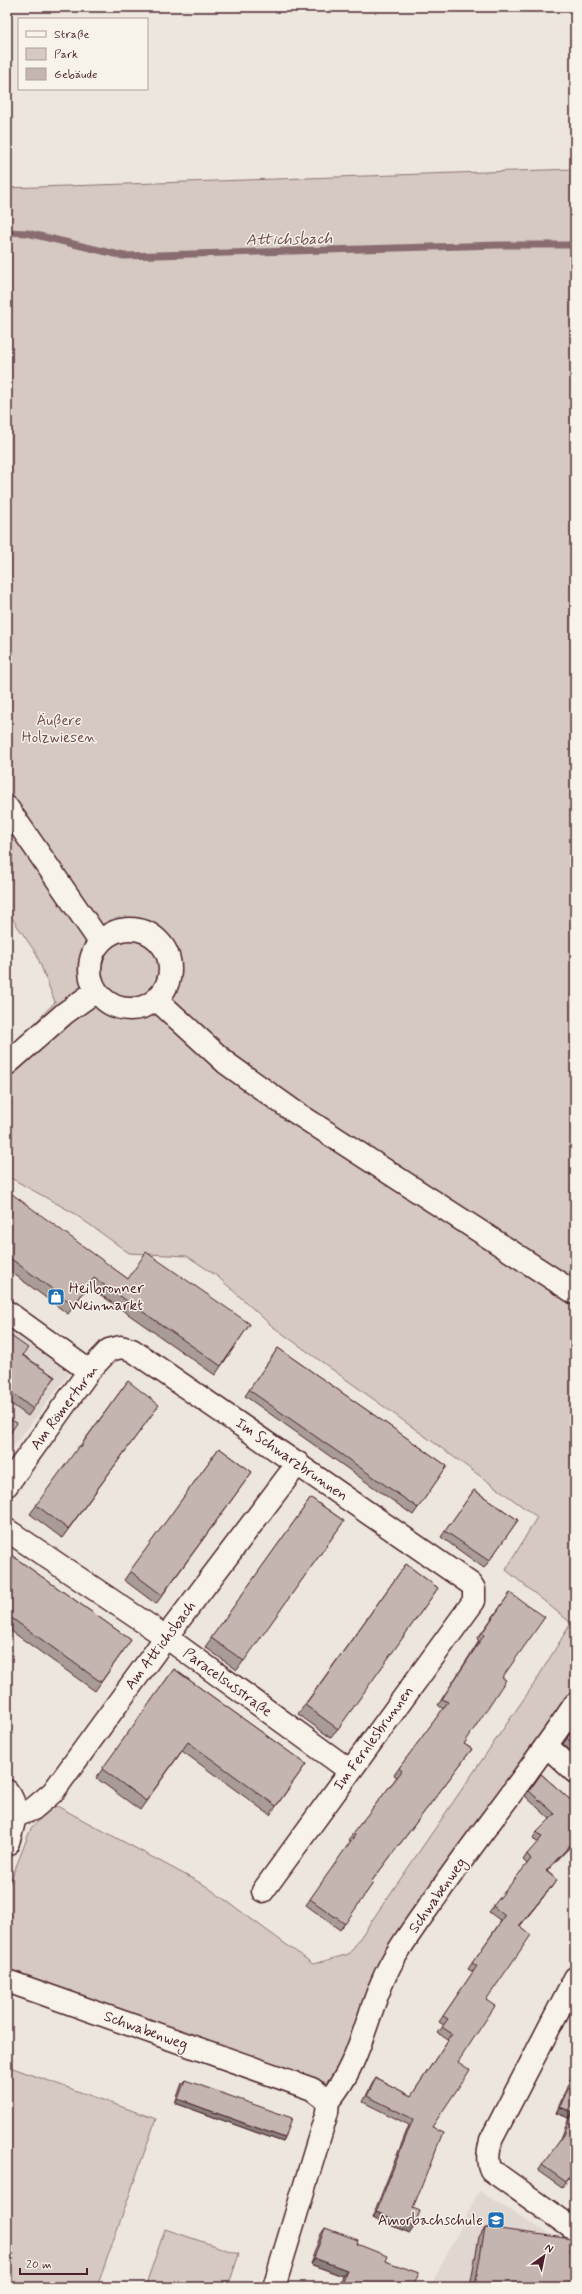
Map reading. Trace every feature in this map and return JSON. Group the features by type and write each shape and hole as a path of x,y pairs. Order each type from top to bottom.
{"street":[{"path":"7,807 100,942"},
{"path":"126,928 146,931 163,944 169,955 171,973 166,989 157,1000 146,1006 132,1009 118,1008 104,1000 96,991 90,968 92,953 100,942 116,930 126,928"},
{"path":"7,1064 65,1013 96,991"},
{"path":"157,1000 226,1063 292,1110 575,1293"},
{"path":"7,1312 89,1371"},
{"name":"Im Schwarzbrunnen","path":"109,1350 121,1347 132,1350 298,1463 471,1584"},
{"name":"Am Römerturm","path":"7,1485 89,1371 109,1350"},
{"name":"Am Attichsbach","path":"16,1816 38,1805 53,1792 166,1637 298,1463"},
{"name":"Paracelsusstraße","path":"7,1530 166,1637 349,1770"},
{"name":"Im Fernlesbrunnen","path":"263,1891 349,1770 474,1601 474,1589 471,1584"},
{"name":"Schwabenweg","path":"7,1981 312,2089 328,2101 341,2086 350,2068 378,1991 403,1943 475,1841 547,1746 575,1704"},
{"path":"547,1746 575,1772"},
{"path":"7,1791 13,1801 16,1816 7,1845"},
{"path":"575,1978 491,2140 488,2165 491,2170 575,2230"},
{"path":"274,2287 328,2112 328,2101"}],"shaded area":[{"path":"7,1325 70,1372 7,1455"},
{"name":"Amorbachschule","path":"479,2191 575,2250 575,2287 430,2287"}],"green space":[{"name":"Äußere Holzwiesen","path":"575,169 575,1689 464,1845 332,2085 7,1972 7,1890 31,1828 50,1808 57,1806 206,1886 313,1964 349,1954 534,1684 571,1623 506,1570 537,1517 272,1326 217,1276 187,1256 129,1253 72,1212 7,1176 7,1064 42,1032 37,1021 55,1002 36,953 7,911 7,188"},
{"path":"7,2066 156,2119 97,2287 7,2287"},
{"path":"165,2229 239,2254 228,2287 145,2287"}],"building":[{"path":"8,1191 128,1279 146,1252 250,1324 221,1366 94,1278 74,1305 7,1256"},
{"path":"7,1333 28,1348 22,1355 55,1377 33,1409 7,1389"},
{"path":"278,1348 447,1466 418,1508 249,1390"},
{"path":"128,1381 159,1405 68,1529 36,1505 79,1446 82,1447 82,1444"},
{"path":"7,1418 17,1423 7,1438"},
{"path":"219,1448 252,1472 162,1595 130,1571"},
{"path":"474,1490 518,1520 489,1561 445,1531"},
{"path":"311,1498 344,1521 244,1661 211,1638"},
{"path":"7,1552 131,1640 101,1682 10,1617 7,1622"},
{"path":"406,1564 438,1588 338,1729 305,1705"},
{"path":"510,1593 545,1617 502,1678 506,1680 464,1744 472,1749 371,1882 373,1883 345,1924 310,1899 355,1835 353,1833 402,1771 399,1768 448,1702 442,1699 484,1635 482,1633"},
{"path":"174,1669 306,1764 276,1806 188,1742 146,1801 102,1769"},
{"path":"575,1728 575,1746 567,1738"},
{"path":"541,1774 575,1804 575,1840 546,1871 557,1880 519,1926 531,1935 486,2000 495,2006 458,2062 470,2070 432,2127 443,2132 413,2208 420,2211 414,2227 376,2212 413,2119 367,2096 376,2078 411,2096 452,2034 442,2027 448,2019 443,2016 477,1966 472,1963 505,1916 493,1906 531,1859 527,1854 542,1837 537,1832 555,1814 529,1791"},
{"path":"575,2072 575,2170 566,2182 542,2165 564,2135 573,2112 560,2107"},
{"path":"185,2080 292,2118 285,2138 178,2099"},
{"path":"485,2227 572,2239 570,2251 575,2252 575,2287 475,2287"},
{"path":"325,2228 358,2240 357,2244 387,2256 385,2261 419,2273 413,2287 357,2287 343,2282 347,2270 314,2258"}],"waterway":[{"name":"Attichsbach","path":"7,232 27,233 124,256 499,245 575,245"}],"place":[{"name":"Heilbronner Weinmarkt","path":"56,1297"},
{"name":"Amorbachschule","path":"496,2220"}]}
